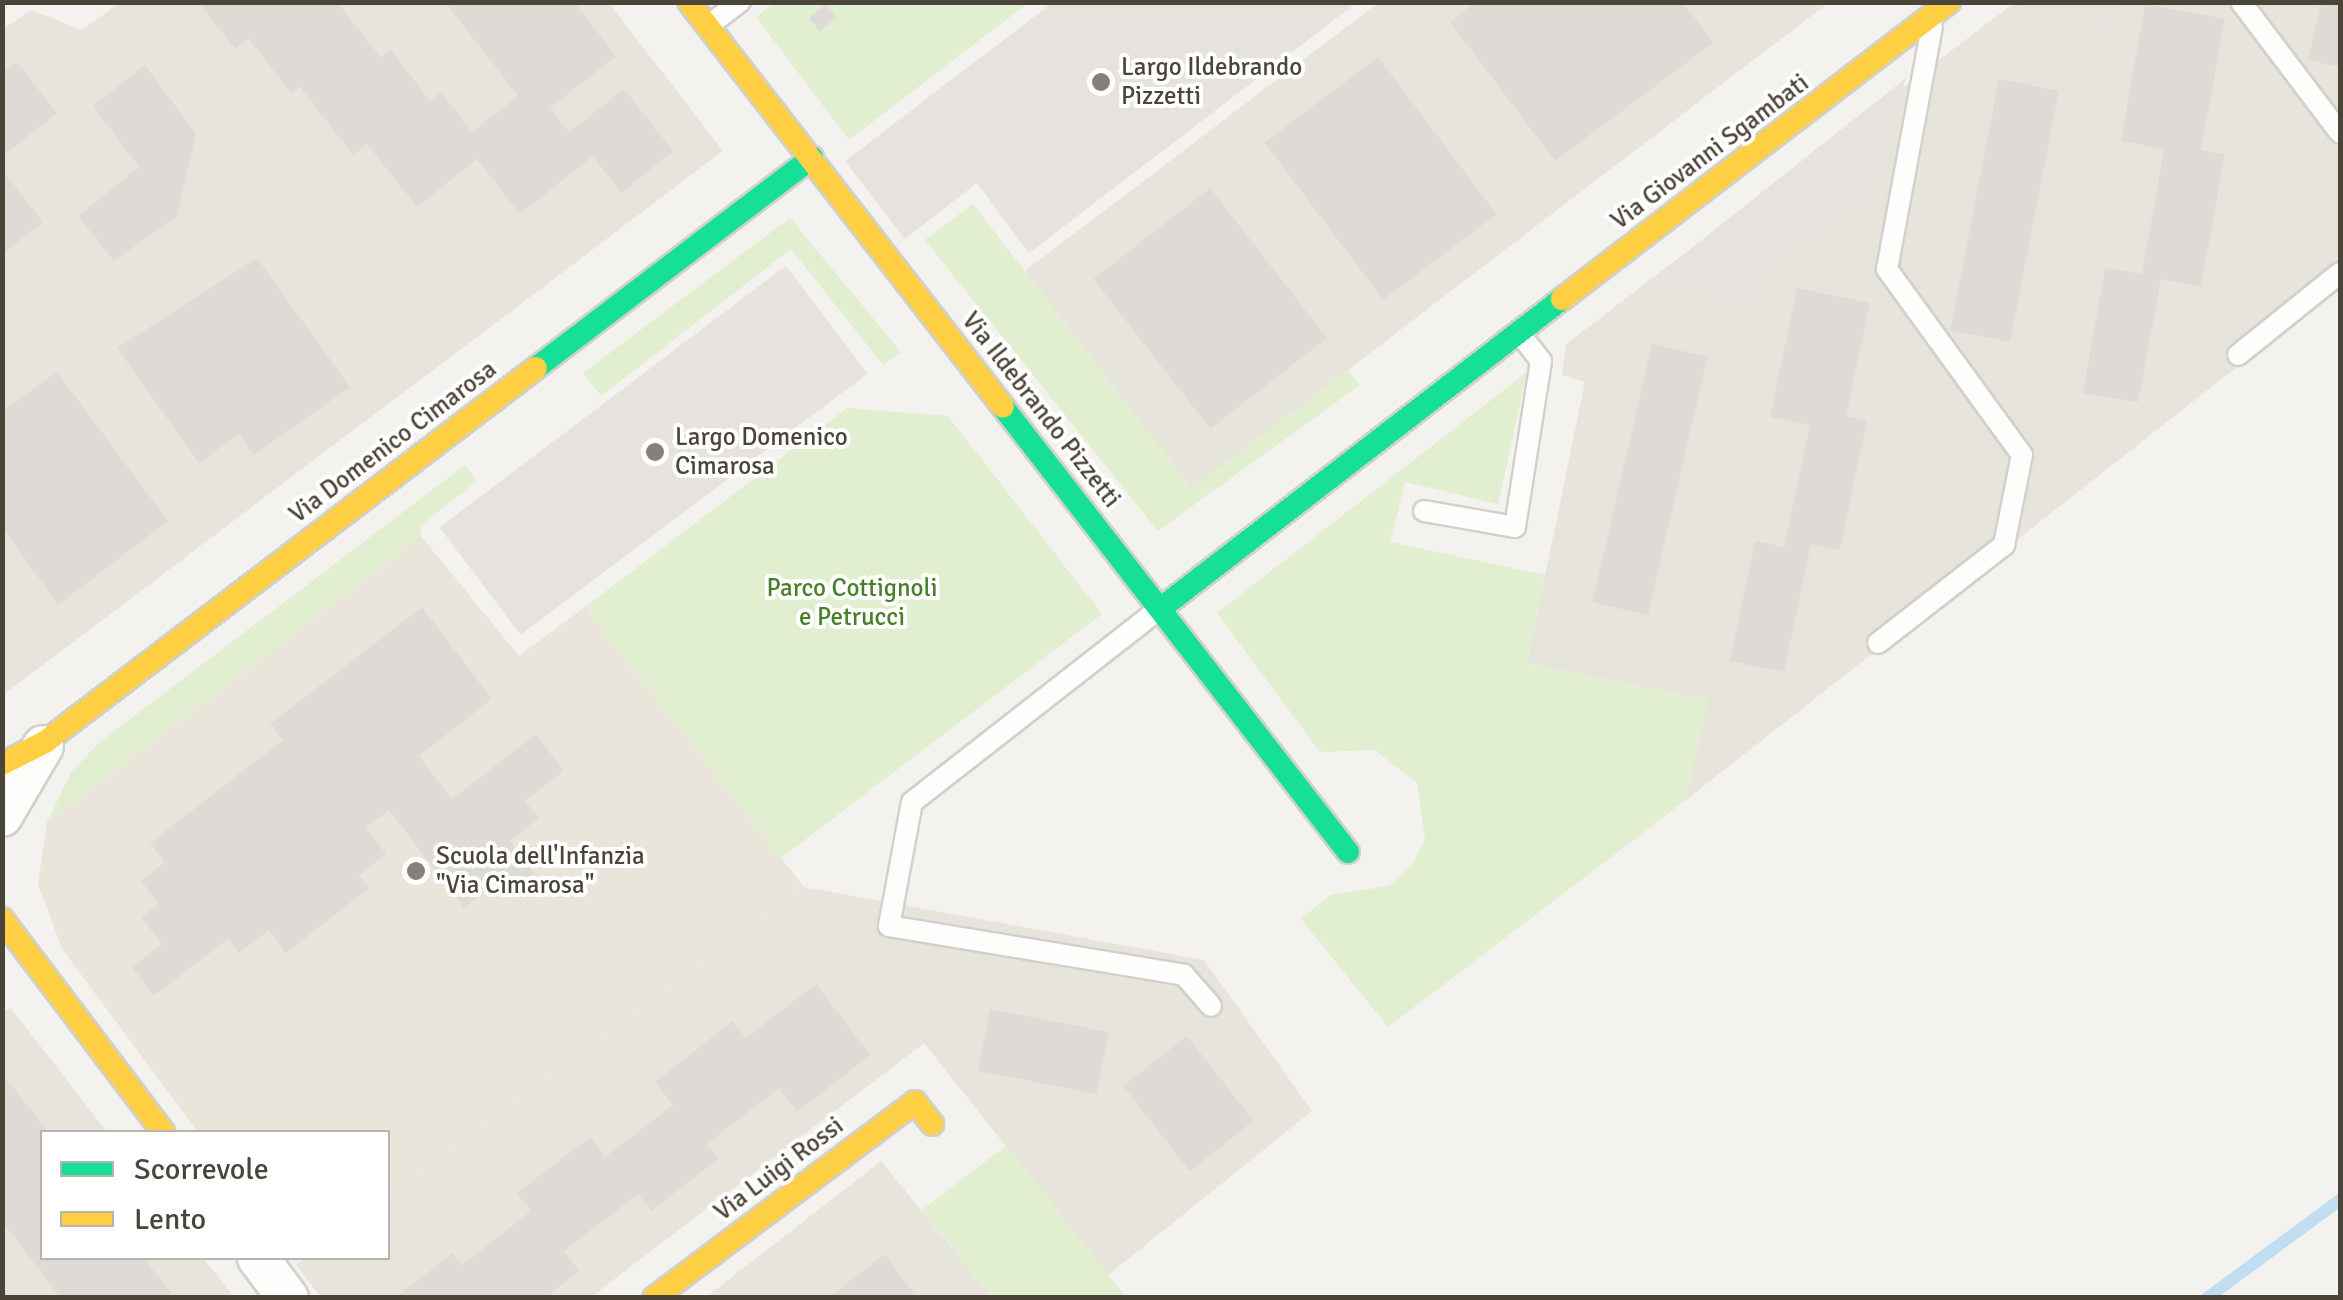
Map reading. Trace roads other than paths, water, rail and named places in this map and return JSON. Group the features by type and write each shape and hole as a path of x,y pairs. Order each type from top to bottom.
{"street":[{"name":"Via Ildebrando Pizzetti","path":"689,2 1348,852"},
{"name":"Via Giovanni Sgambati","path":"1160,608 1942,8"},
{"name":"Via Domenico Cimarosa","path":"2,764 46,742 812,158"},
{"path":"2,816 46,742"},
{"path":"6,918 162,1130"},
{"name":"Via Luigi Rossi","path":"654,1298 915,1102 932,1124"},
{"path":"260,1260 288,1298"}],"lane":[{"path":"708,26 740,2"},
{"path":"2241,2 2340,133"},
{"name":"Via Giovanni Sgambati","path":"1878,643 2004,544 2022,455 1887,269 1942,8"},
{"path":"2238,356 2340,273"},
{"path":"1424,511 1515,526 1540,361 1519,332"},
{"path":"1160,608 912,802 888,926 1184,975 1211,1006"}],"waterway":[{"path":"2207,1298 2340,1200"}],"place":[{"name":"Largo Ildebrando Pizzetti","path":"1101,82"},
{"name":"Largo Domenico Cimarosa","path":"655,452"},
{"name":"Scuola dell'Infanzia \"Via Cimarosa\"","path":"416,871"}],"park label":[{"name":"Parco Cottignoli e Petrucci","path":"852,604"}]}
